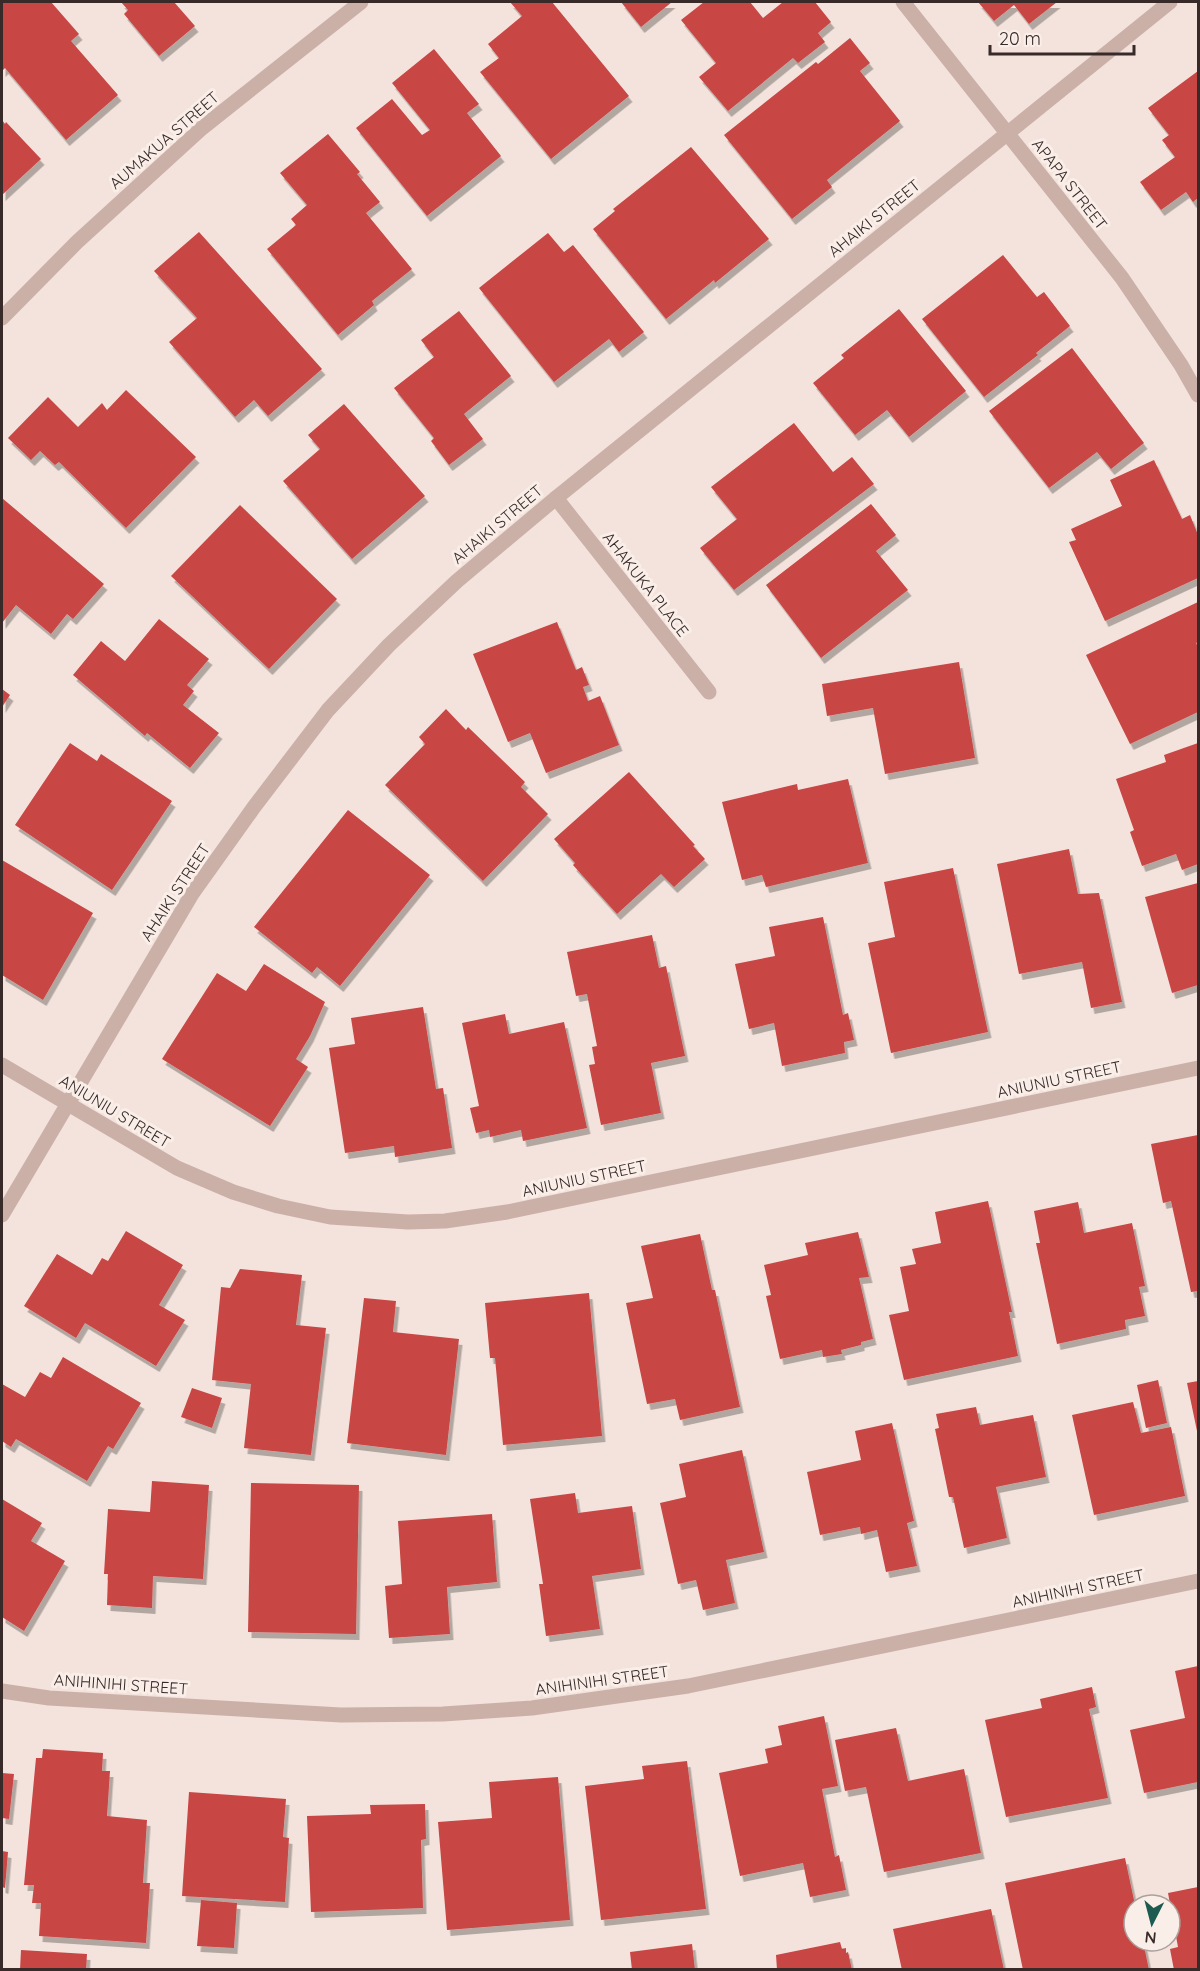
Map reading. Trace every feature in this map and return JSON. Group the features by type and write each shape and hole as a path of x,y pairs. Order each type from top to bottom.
{"street":[{"name":"AUMAKUA STREET","path":"2,318 77,242 202,128 361,2"},
{"name":"APAPA STREET","path":"903,2 1122,278 1198,395"},
{"name":"AHAIKI STREET","path":"2,1215 192,894 254,807 328,710 389,645 457,581 556,498 1170,2"},
{"name":"AHAKUKA PLACE","path":"556,498 709,692"},
{"name":"ANIUNIU STREET","path":"2,1065 177,1168 233,1192 278,1206 330,1217 408,1222 445,1221 507,1212 1198,1068"},
{"name":"ANIHINIHI STREET","path":"2,1691 50,1698 340,1715 443,1714 532,1708 688,1686 1198,1581"}],"building":[{"path":"2,2 51,2 79,34 71,41 118,95 66,140 5,68 2,71"},
{"path":"121,2 174,2 195,26 159,56 124,14 128,10"},
{"path":"510,2 552,2 629,96 551,159 480,72 499,58 488,44 522,16"},
{"path":"621,2 672,2 641,27"},
{"path":"704,2 750,2 763,18 783,2 815,2 831,22 818,33 825,42 798,63 793,58 728,111 699,77 716,63 681,20"},
{"path":"978,2 1057,2 1029,24 1014,5 994,21"},
{"path":"850,38 870,63 860,71 900,121 827,180 832,187 792,219 724,135"},
{"path":"434,49 479,104 467,113 501,156 427,216 356,128 392,99 422,135 430,130 392,83"},
{"path":"1198,71 1198,198 1193,202 1186,192 1161,210 1140,182 1175,157 1162,140 1169,135 1148,108"},
{"path":"2,120 41,159 2,195"},
{"path":"328,134 360,172 357,174 380,202 366,213 412,269 372,301 374,305 338,335 267,249 296,225 291,219 307,205 280,173"},
{"path":"691,147 769,239 666,319 593,229 615,211 613,209"},
{"path":"199,232 322,369 268,416 254,400 235,417 169,342 197,318 154,271"},
{"path":"548,233 564,252 573,245 644,332 619,352 609,339 554,382 479,288"},
{"path":"1003,255 1037,297 1044,292 1070,326 1036,353 1038,355 984,397 922,319"},
{"path":"899,309 966,391 909,437 887,410 855,435 813,383 844,358 841,355"},
{"path":"459,311 511,376 464,414 483,439 449,465 431,441 434,438 394,388 434,357 421,340"},
{"path":"1072,348 1144,443 1111,469 1097,452 1049,488 989,411"},
{"path":"126,390 196,457 126,528 59,462 55,465 40,451 31,460 8,438 48,397 78,427 102,403 107,410"},
{"path":"344,404 425,496 352,559 283,481 320,449 308,435"},
{"path":"794,423 833,472 852,457 874,484 734,590 700,548 737,519 711,487"},
{"path":"1154,460 1182,519 1190,515 1198,535 1198,578 1105,621 1069,542 1076,540 1071,529 1122,506 1110,480"},
{"path":"2,498 104,584 73,619 67,614 51,634 16,605 2,623"},
{"path":"871,504 896,535 876,551 908,590 821,658 766,585"},
{"path":"240,505 337,599 269,669 171,576"},
{"path":"1198,602 1198,642 1196,643 1198,647 1198,712 1130,744 1086,655"},
{"path":"159,619 209,659 187,685 194,691 183,705 219,733 190,768 147,733 145,736 73,675 101,641 125,661"},
{"path":"557,622 576,670 582,667 589,685 583,687 588,701 600,696 619,745 546,773 530,733 508,742 473,654"},
{"path":"959,662 975,758 885,774 873,708 827,716 822,684"},
{"path":"2,689 10,695 2,707"},
{"path":"446,709 466,730 468,727 525,782 521,787 548,814 483,881 385,785 425,744 419,737"},
{"path":"70,743 97,761 101,754 172,801 112,890 15,825"},
{"path":"1198,743 1198,864 1182,870 1176,854 1142,866 1130,832 1134,830 1116,779 1166,762 1164,755"},
{"path":"629,772 705,859 674,887 661,874 617,914 573,865 575,863 554,839"},
{"path":"848,779 868,863 766,887 762,875 742,880 722,802 797,784 798,790"},
{"path":"348,810 430,875 340,986 317,967 312,973 254,927"},
{"path":"1069,849 1078,894 1099,893 1122,1002 1091,1008 1082,962 1019,974 997,864"},
{"path":"2,860 93,913 43,1000 2,975"},
{"path":"953,868 988,1032 891,1053 868,943 895,937 884,882"},
{"path":"1198,883 1198,985 1172,993 1145,897"},
{"path":"823,917 843,1015 848,1013 854,1040 844,1042 845,1053 782,1066 774,1023 749,1029 735,964 775,956 769,927"},
{"path":"652,935 659,968 666,966 685,1056 651,1063 661,1113 601,1125 589,1065 595,1064 592,1047 597,1046 587,994 576,996 567,952"},
{"path":"264,964 325,1002 310,1036 296,1059 308,1067 270,1126 162,1059 217,973 246,991"},
{"path":"423,1007 436,1089 443,1088 452,1148 395,1157 394,1146 345,1153 329,1048 355,1044 351,1018"},
{"path":"505,1014 509,1034 564,1022 587,1128 523,1141 521,1130 490,1137 489,1130 476,1133 470,1108 479,1106 462,1023"},
{"path":"1198,1135 1198,1291 1191,1292 1171,1201 1163,1203 1151,1144"},
{"path":"988,1201 1012,1312 1009,1312 1018,1356 904,1380 889,1315 909,1311 900,1267 916,1264 912,1249 941,1243 935,1212"},
{"path":"1078,1202 1084,1233 1132,1223 1145,1286 1139,1287 1145,1316 1125,1320 1126,1329 1057,1344 1036,1243 1040,1243 1034,1211"},
{"path":"126,1231 183,1265 159,1305 185,1320 156,1366 85,1323 76,1338 24,1306 57,1254 92,1275 102,1258 108,1261"},
{"path":"858,1232 869,1277 859,1278 873,1339 841,1350 842,1354 823,1357 822,1350 780,1359 766,1296 771,1295 764,1265 808,1255 805,1243"},
{"path":"700,1234 712,1290 715,1290 740,1407 680,1420 675,1399 647,1404 626,1303 653,1298 641,1246"},
{"path":"240,1269 302,1275 296,1325 326,1328 311,1455 244,1448 251,1384 212,1380 221,1287 230,1288"},
{"path":"589,1293 602,1436 503,1445 495,1358 490,1358 485,1303"},
{"path":"364,1298 396,1301 393,1332 459,1339 446,1455 347,1443"},
{"path":"63,1357 141,1403 113,1449 108,1446 87,1481 16,1439 11,1447 2,1441 2,1384 25,1397 40,1372 51,1378"},
{"path":"1158,1380 1167,1423 1146,1428 1137,1385"},
{"path":"1198,1381 1198,1431 1197,1431 1187,1383"},
{"path":"192,1388 222,1398 212,1428 181,1417"},
{"path":"1133,1402 1141,1433 1171,1427 1185,1496 1094,1515 1072,1415"},
{"path":"976,1407 980,1425 1033,1415 1046,1477 996,1487 1007,1538 964,1548 953,1497 949,1497 935,1429 939,1428 936,1414"},
{"path":"892,1423 914,1521 907,1523 917,1566 886,1572 877,1530 861,1534 860,1527 820,1535 807,1472 861,1460 855,1431"},
{"path":"742,1450 764,1552 726,1560 735,1603 703,1610 696,1580 678,1584 660,1503 686,1497 679,1464"},
{"path":"152,1481 209,1485 203,1579 153,1576 152,1608 107,1605 108,1574 104,1574 108,1509 150,1512"},
{"path":"251,1483 359,1485 356,1634 248,1632"},
{"path":"575,1493 578,1513 632,1506 641,1569 592,1576 600,1629 546,1636 539,1584 543,1584 530,1499"},
{"path":"2,1499 42,1523 31,1541 65,1561 24,1631 2,1617"},
{"path":"492,1514 497,1582 447,1587 450,1634 389,1638 385,1586 402,1584 398,1521"},
{"path":"1198,1666 1198,1782 1144,1793 1130,1730 1185,1718 1175,1671"},
{"path":"1092,1687 1096,1707 1089,1709 1108,1798 1006,1817 985,1720 1042,1708 1040,1699"},
{"path":"824,1716 838,1786 822,1789 835,1857 839,1855 846,1890 810,1897 803,1863 740,1876 719,1773 768,1763 765,1749 782,1745 778,1726"},
{"path":"896,1728 908,1781 964,1769 981,1853 884,1872 866,1787 845,1791 835,1740"},
{"path":"43,1749 103,1753 102,1771 110,1771 107,1816 147,1820 143,1883 150,1883 146,1943 39,1936 41,1903 32,1903 34,1885 24,1885 36,1758 42,1758"},
{"path":"687,1761 706,1909 601,1920 585,1786 644,1779 642,1766"},
{"path":"2,1773 14,1774 9,1819 2,1818"},
{"path":"558,1777 570,1920 447,1930 438,1822 492,1818 489,1782"},
{"path":"189,1792 286,1799 283,1837 289,1838 285,1902 182,1896"},
{"path":"425,1804 426,1839 421,1840 423,1908 311,1912 307,1816 371,1814 370,1805"},
{"path":"2,1851 8,1852 5,1888 2,1887"},
{"path":"1125,1858 1132,1893 1122,1893 1122,1953 1145,1953 1149,1970 1023,1970 1005,1883"},
{"path":"1198,1887 1198,1970 1174,1970 1171,1953 1182,1953 1182,1893 1168,1893"},
{"path":"201,1900 237,1903 234,1948 197,1946"},
{"path":"991,1909 1004,1970 902,1970 893,1929"},
{"path":"840,1942 842,1949 846,1948 846,1953 848,1952 852,1970 777,1970 776,1955"},
{"path":"692,1944 695,1970 632,1970 630,1952"},
{"path":"21,1950 87,1954 86,1970 20,1970"}]}
